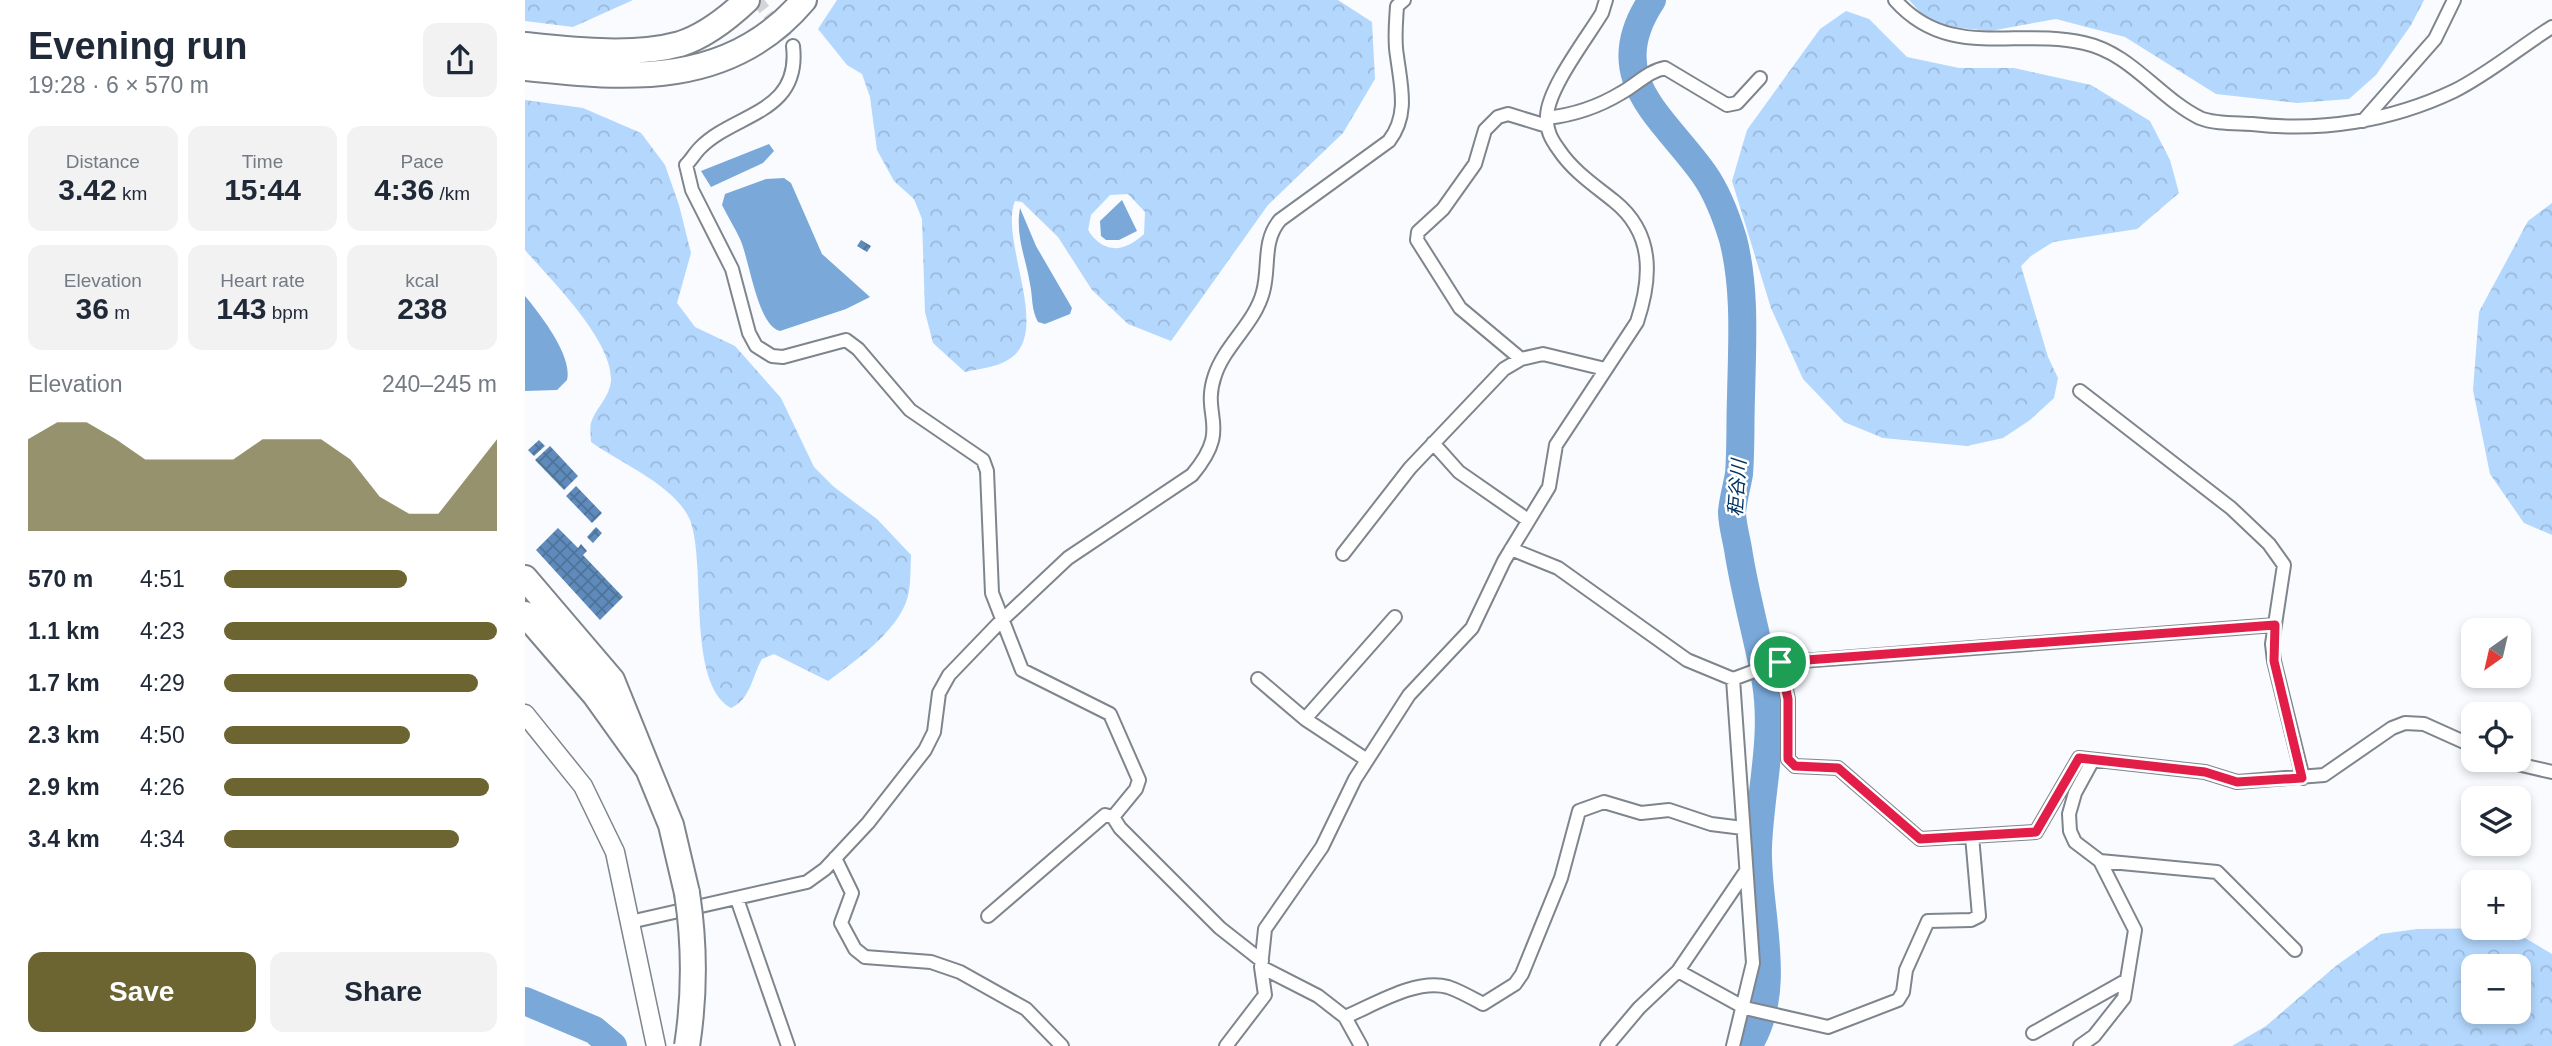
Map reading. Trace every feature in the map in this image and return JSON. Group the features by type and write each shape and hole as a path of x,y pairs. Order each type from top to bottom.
{"highway":[{"path":"681,44 735,0"},
{"path":"525,45 562,49 636,50 681,44 712,28 747,0"},
{"path":"525,68 601,76 667,75 718,60 757,42 791,15 804,0"},
{"path":"525,578 612,680 671,825 687,893 694,938 693,1004 687,1046"},
{"path":"525,614 595,695 648,769"}],"street":[{"path":"1226,1046 1265,995 1262,964 1265,929 1322,847 1367,760 1409,695 1472,628 1511,549 1549,487 1556,445 1636,322 1644,299 1649,268 1645,242 1633,219 1564,158 1548,135 1547,122 1552,96 1602,13 1606,0"},
{"path":"1895,0 1907,13 1937,32 1980,40 2052,38 2087,43 2122,60 2201,119 2293,129 2363,122 2455,90 2552,27"},
{"path":"2363,122 2435,38 2454,0"},
{"path":"630,922 807,882 835,858 868,823 925,750 934,732 939,693 949,675 1068,558 1192,475 1216,437 1212,394 1215,376 1260,301 1272,230 1280,220 1389,141 1397,130 1403,85 1396,55 1396,2"},
{"path":"793,46 795,62 789,80 777,98 763,110 701,146 686,165 692,190 732,269 749,333 756,346 772,356 783,357 846,340 858,349 910,410 983,460 987,471 992,593 1000,622 1022,670 1110,714 1139,780 1136,789 1113,817"},
{"path":"1521,359 1460,308 1417,240 1418,232 1443,209 1475,164 1485,130 1498,117 1508,114 1547,122 1584,111 1622,93 1655,70 1665,68 1727,105 1737,103 1760,78"},
{"path":"1343,554 1433,443 1504,369 1521,359 1543,354 1605,369"},
{"path":"2080,391 2159,456 2231,508 2269,544 2284,565 2275,625 2274,661 2304,778"},
{"path":"1433,443 1459,472 1528,520"},
{"path":"1511,549 1558,568 1688,660 1733,679 1778,663 2275,625"},
{"path":"1305,719 1395,617"},
{"path":"1778,663 1788,699 1788,759 1795,766 1838,768 1920,839 2036,832 2079,758 2205,772 2237,782 2324,775 2392,728 2405,723 2424,724 2461,741"},
{"path":"1258,679 1305,719 1367,760"},
{"path":"1733,679 1753,963 1745,1008 1733,1046"},
{"path":"525,714 583,786 615,852 656,1046"},
{"path":"2080,1046 2100,1028 2124,998 2135,930 2100,861 2075,842 2070,831 2069,814 2074,793 2093,760"},
{"path":"2531,767 2552,772"},
{"path":"1345,1017 1408,990 1433,985 1449,987 1483,1004 1515,984 1560,878 1579,811 1604,802 1641,813 1669,810 1711,824 1743,828"},
{"path":"988,916 1105,815 1113,817 1120,828 1220,928 1262,964 1318,996 1345,1017 1361,1046"},
{"path":"1678,971 1745,1008 1828,1027 1898,1000 1903,992 1906,970 1928,921 1971,920 1979,916 1972,836"},
{"path":"835,858 852,893 841,923 855,949 865,957 931,962 960,972 1026,1009 1062,1046"},
{"path":"2100,861 2217,872 2295,950"},
{"path":"1607,1046 1639,1008 1678,971 1747,871"},
{"path":"737,899 787,1046"},
{"path":"2033,1033 2127,980"},
{"path":"2094,1046 2100,1028"}],"green space":[{"path":"525,0 633,0 573,27 525,21"},
{"path":"837,0 1338,0 1372,22 1375,79 1343,133 1268,205 1171,341 1128,324 1092,290 1058,237 1022,202 1015,201 1012,219 1026,313 1025,334 1018,351 1002,363 965,372 933,343 925,312 922,219 914,199 894,181 877,150 870,97 862,74 847,65 818,29","holes":["1128,194 1145,212 1144,234 1122,247 1107,247 1088,230 1091,215 1110,195"]},
{"path":"1909,0 2424,0 2411,25 2376,75 2349,99 2297,103 2216,94 2125,37 2056,19 1990,31 1942,26 1921,13"},
{"path":"1846,11 1869,19 1907,57 1959,68 2014,68 2091,85 2150,121 2170,160 2179,193 2137,229 2053,242 2021,266 2048,357 2058,378 2054,398 2030,420 2003,438 1967,446 1883,438 1844,422 1803,379 1771,308 1732,181 1747,130 1820,29"},
{"path":"525,100 583,108 641,133 665,165 691,253 677,303 695,327 735,346 781,398 814,467 834,487 877,519 911,555 908,596 897,620 870,649 828,681 774,654 762,659 747,693 738,704 731,708 717,695 708,675 703,650 695,540 690,520 673,496 591,442 591,422 610,386 609,365 602,347 578,311 525,250"},
{"path":"2552,203 2552,535 2524,523 2490,474 2473,390 2479,312 2528,221"},
{"path":"2417,929 2461,929 2461,940 2528,940 2552,954 2552,1046 2232,1046 2266,1026 2337,965 2381,934"}],"shaded area":[{"path":"769,144 774,151 763,163 711,187 701,171"},
{"path":"784,178 791,183 822,254 870,297 846,309 780,331 765,317 744,249 722,205 725,194 766,179"},
{"path":"1122,200 1137,231 1119,240 1106,240 1101,236 1100,221"},
{"path":"1020,208 1036,246 1072,308 1070,314 1045,324 1038,322 1033,308 1020,237"},
{"path":"525,296 554,336 565,359 567,380 557,390 525,391"}],"building":[{"path":"861,240 871,246 867,252 857,246"},
{"path":"539,440 545,446 534,456 528,450"},
{"path":"550,446 578,476 564,490 535,460"},
{"path":"576,486 602,513 592,523 566,496"},
{"path":"596,527 602,533 593,543 587,537"},
{"path":"558,528 578,548 581,544 587,551 583,555 623,597 600,620 536,550"}],"waterway":[{"name":"秬谷川","path":"1652,0 1638,27 1632,52 1635,74 1643,95 1713,189 1733,239 1742,298 1740,455 1732,517 1766,683 1769,724 1758,847 1767,974 1759,1023 1748,1046"},
{"path":"525,1001 594,1030 613,1046"}],"tunnel":[{"path":"757,0 793,46"}],"route":[{"path":"2275,625 2274,661 2283,687 2304,778 2237,782 2205,772 2079,758 2036,832 1920,839 1838,768 1795,766 1788,759 1788,699 1780,662 2275,625"}]}
